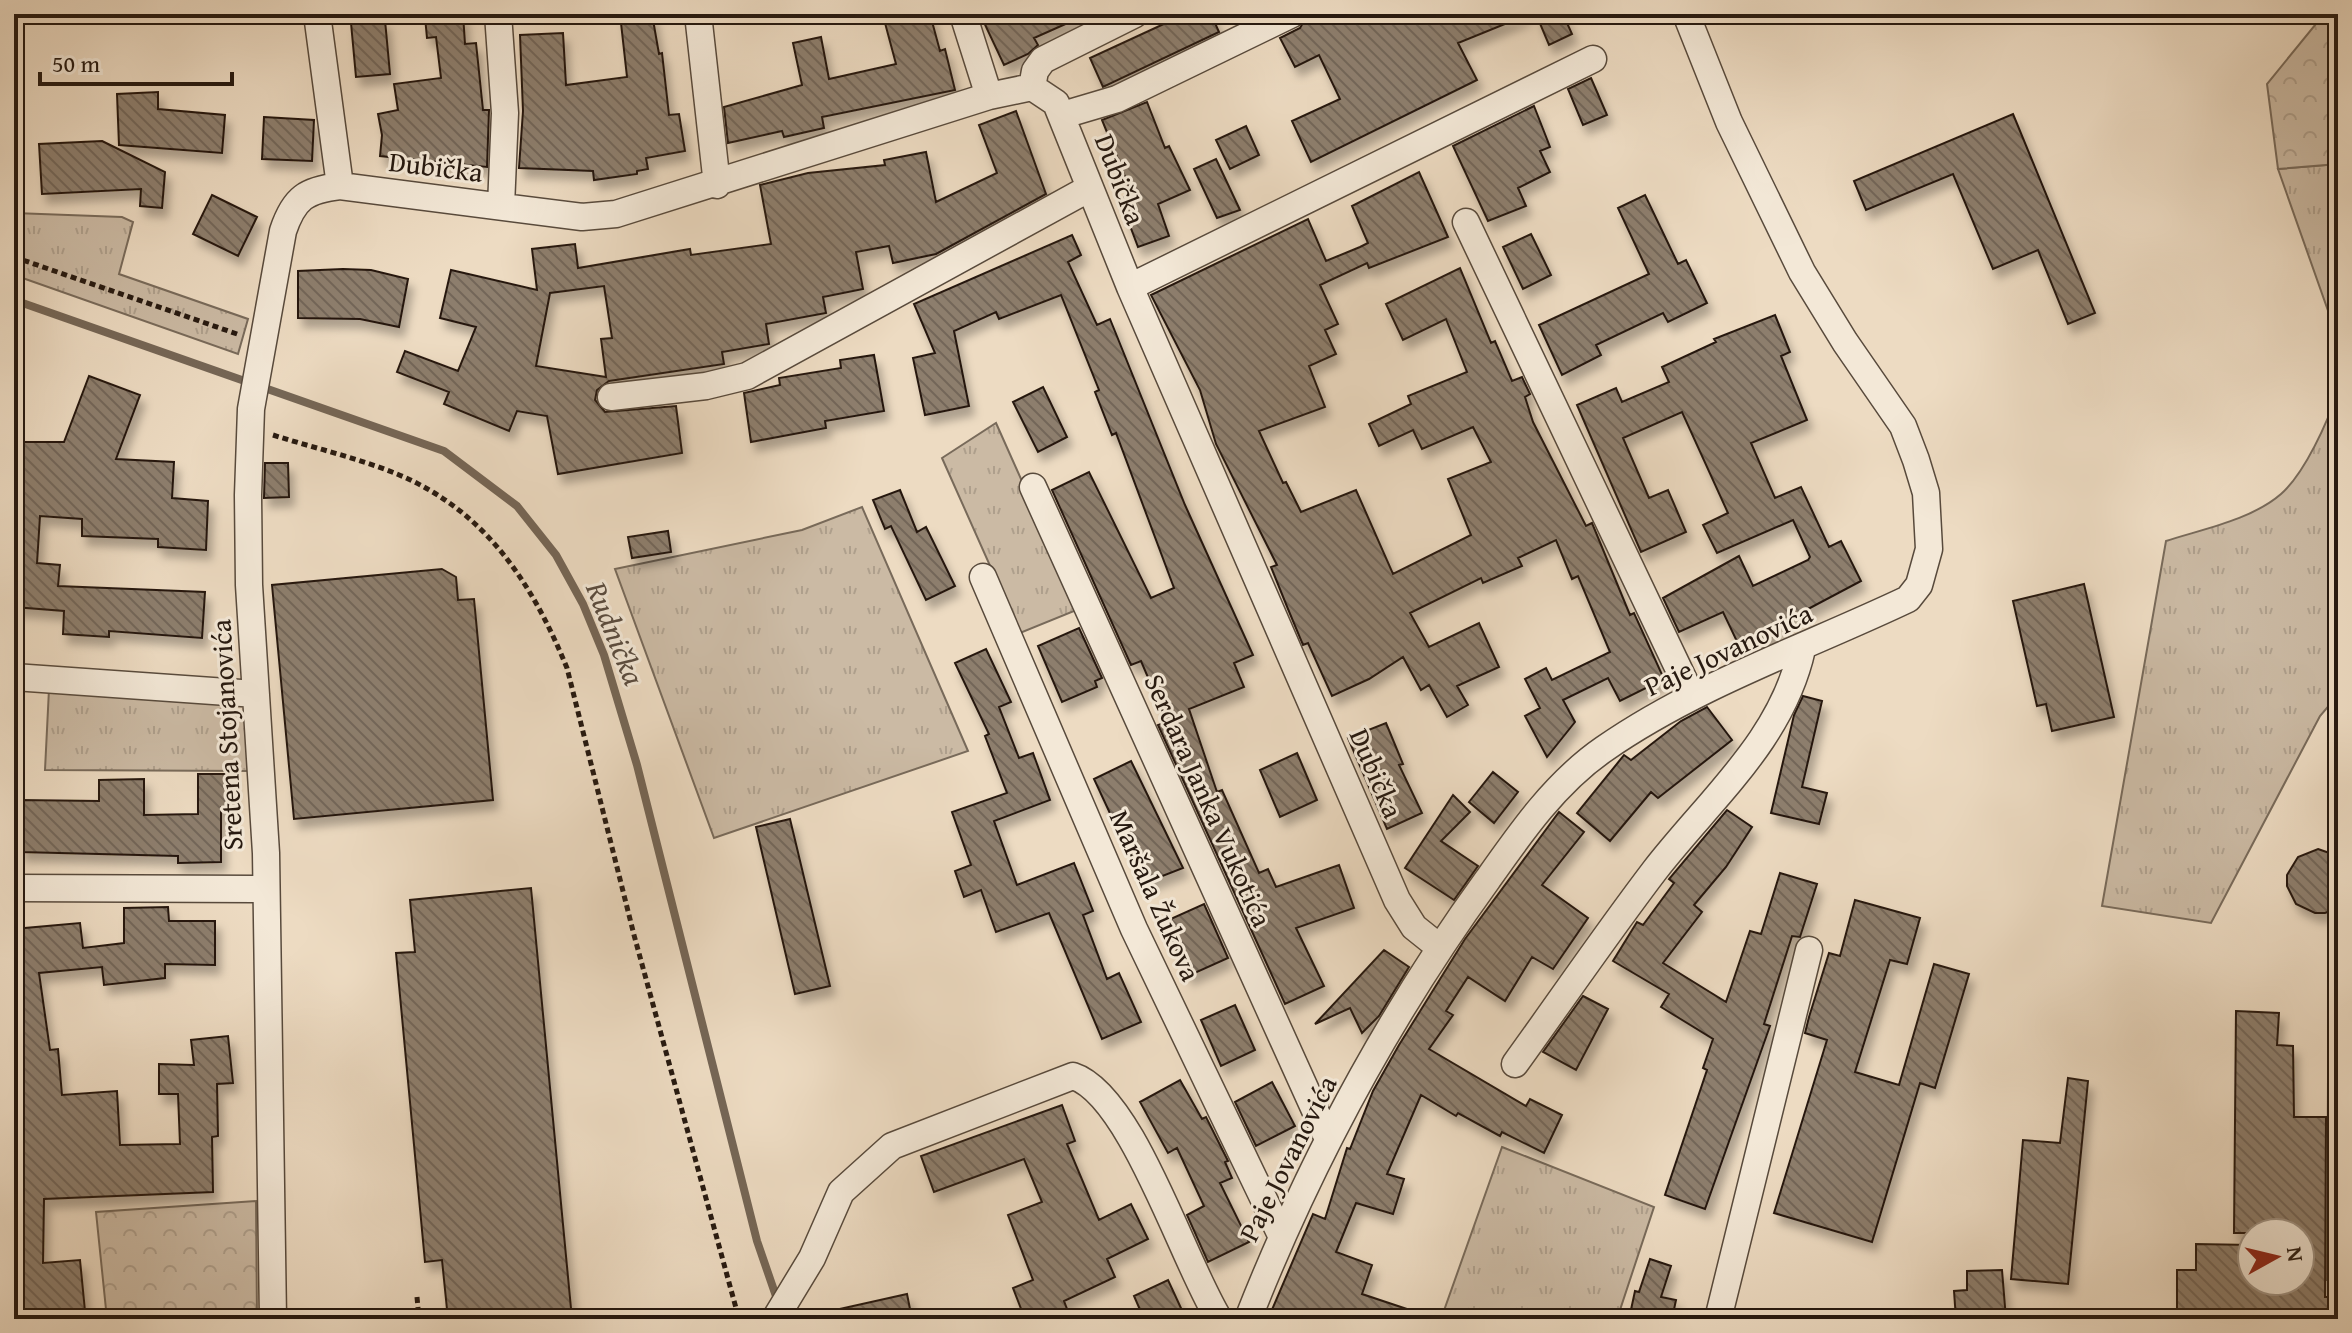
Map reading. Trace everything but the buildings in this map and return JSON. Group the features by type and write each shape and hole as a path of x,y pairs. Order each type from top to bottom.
{"street":[{"path":"317,14 340,186"},
{"path":"498,14 505,113 501,206"},
{"path":"698,14 717,185"},
{"path":"963,14 989,96"},
{"path":"1032,87 1035,71 1043,60 1135,14"},
{"path":"1063,115 1117,99 1292,14"},
{"name":"Paje Jovanovića","path":"1248,1319 1281,1235 1328,1139 1439,947 1557,789 1605,748 1692,697 1908,599 1919,585 1928,557 1930,524 1926,493 1903,426 1845,342 1802,272 1729,122 1686,14"},
{"path":"1130,287 1593,59"},
{"name":"Dubička","path":"340,186 582,217 616,214 717,185 989,96 1032,87 1051,97 1063,115 1088,189 1397,900 1414,927 1439,947"},
{"name":"Sretena Stojanovića","path":"273,1319 266,889 249,585 250,418 290,211 300,196 309,191 340,186"},
{"path":"611,397 706,386 747,376 1088,189"},
{"path":"1466,222 1692,697"},
{"name":"Serdara Janka Vukotića","path":"1033,487 1328,1139"},
{"name":"Maršala Žukova","path":"983,577 1134,929 1281,1235"},
{"path":"1515,1064 1656,870 1764,740 1795,681 1802,649"},
{"path":"14,677 256,694"},
{"path":"14,888 266,889"},
{"path":"1718,1319 1809,950"},
{"path":"775,1319 812,1258 841,1192 867,1164 892,1146 1073,1076 1086,1080 1134,1141 1219,1319"}],"path":[{"path":"14,257 263,352"},
{"path":"250,418 397,474 444,498 486,534 521,575 543,613 567,668 634,935 739,1319"},
{"path":"417,1297 419,1319"}],"green space":[{"path":"2324,14 2338,14 2338,164 2278,169 2267,84"},
{"path":"2338,164 2338,339 2278,169"},
{"path":"14,213 122,217 133,222 119,274 248,319 238,354 14,275"},
{"path":"2338,391 2338,695 2320,716 2211,923 2102,906 2166,541 2256,511 2281,494 2307,460"},
{"path":"996,423 1079,609 1020,633 942,458"},
{"path":"862,507 968,751 714,838 615,569 802,530"},
{"path":"49,689 227,703 247,719 250,771 45,770"},
{"path":"2328,1078 2338,1087 2338,1280 2327,1280"},
{"path":"1502,1147 1654,1207 1617,1319 1441,1319"},
{"path":"256,1201 257,1319 107,1319 96,1212"}],"waterway":[{"name":"Rudnička","path":"14,300 444,451 517,506 556,555 583,604 604,655 637,765 757,1241 778,1302"}]}
